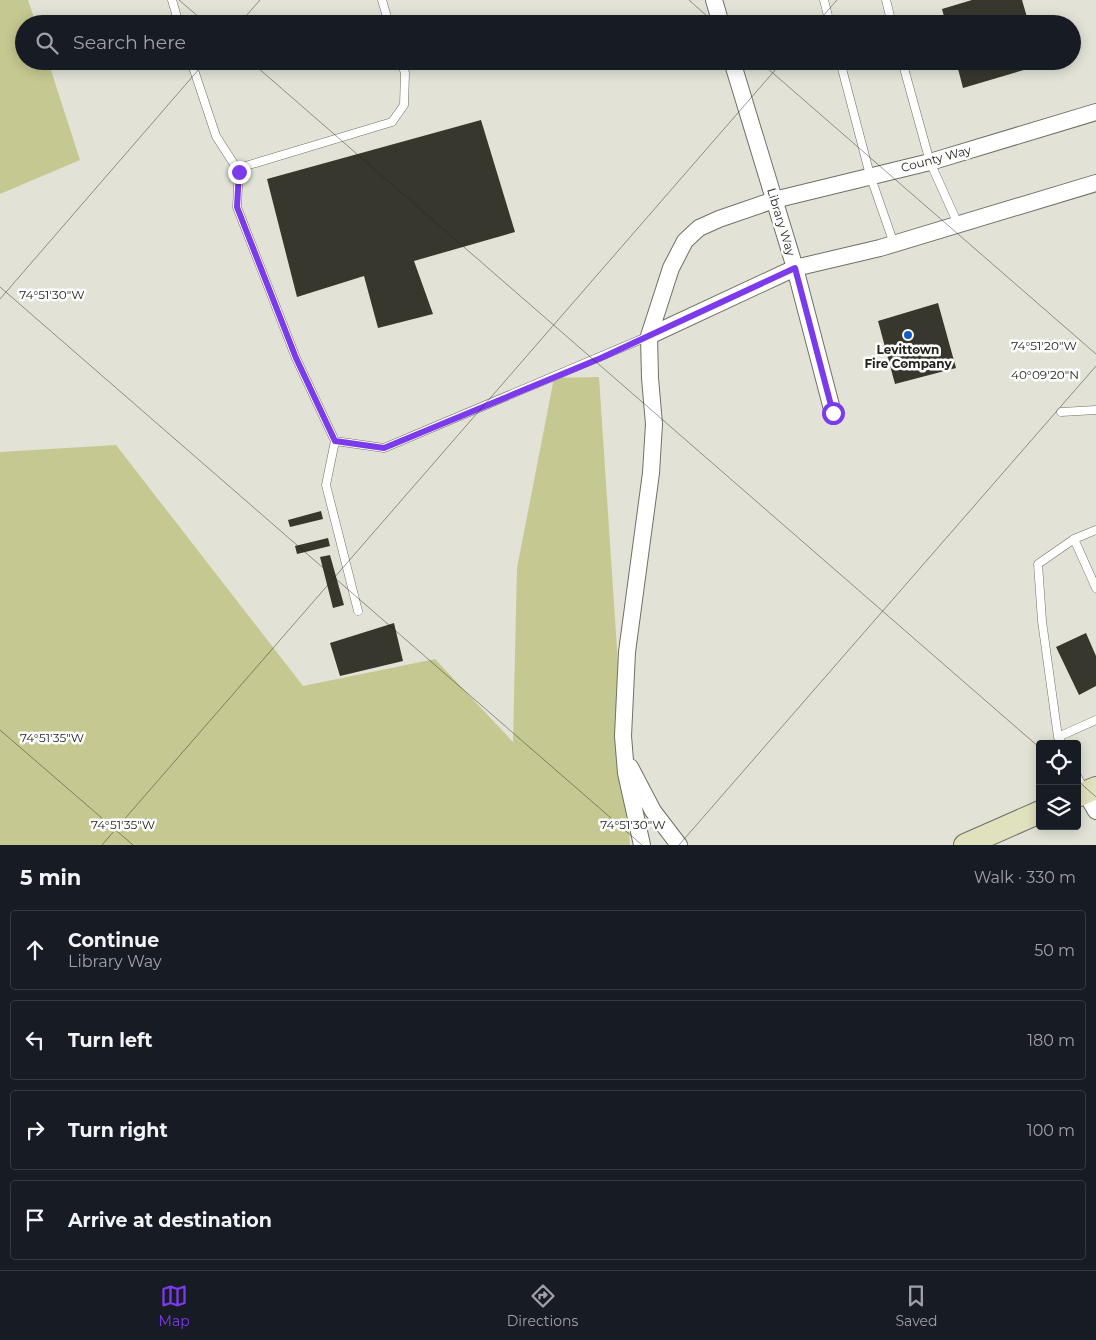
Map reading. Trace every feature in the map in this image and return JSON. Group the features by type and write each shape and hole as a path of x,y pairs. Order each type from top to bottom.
{"main road":[{"path":"965,845 1036,814"}],"street":[{"path":"714,0 718,15"},
{"name":"Library Way","path":"735,70 795,268 833,413"},
{"name":"County Way","path":"642,845 633,808 624,756 623,736 627,652 651,473 654,424 649,336 671,268 685,241 699,228 774,200 930,162 1096,112"},
{"path":"649,336 795,268 894,244 1096,184"},
{"path":"624,756 653,811 679,845"}],"lane":[{"path":"172,0 176,15"},
{"path":"382,0 386,15"},
{"path":"824,0 828,15"},
{"path":"886,0 890,15"},
{"path":"194,70 216,136 239,172"},
{"path":"358,611 326,485 335,441 296,358 237,207 239,168 392,122 404,105 404,70"},
{"path":"842,70 870,176 894,244"},
{"path":"904,70 930,162 958,225"},
{"path":"335,441 384,448 649,336"},
{"path":"1061,412 1096,410"},
{"path":"1060,740 1042,621 1038,564 1074,539 1096,530"},
{"path":"1074,539 1096,588"},
{"path":"1062,740 1096,720"}],"green space":[{"path":"0,0 28,0 33,15 15,15 15,70 51,70 80,160 0,194"},
{"path":"599,377 630,845 0,845 0,452 116,445 303,686 435,659 513,742 517,568 554,378"}],"building":[{"path":"972,0 1022,0 1026,15 944,15 942,9"},
{"path":"958,70 1024,70 963,88"},
{"path":"481,120 515,232 414,261 433,314 378,328 364,276 297,297 267,179"},
{"path":"938,303 956,368 895,384 878,321"},
{"path":"321,511 323,519 290,527 288,520"},
{"path":"328,538 330,546 297,554 295,546"},
{"path":"330,555 344,605 333,608 320,557"},
{"path":"394,623 403,661 340,676 330,643"},
{"path":"1086,633 1096,656 1096,686 1079,695 1056,647"}],"place":[{"name":"Levittown Fire Company","path":"908,335"}],"route":[{"path":"239,172 237,207 296,358 335,441 384,448 601,358 795,268 833,413"}]}
